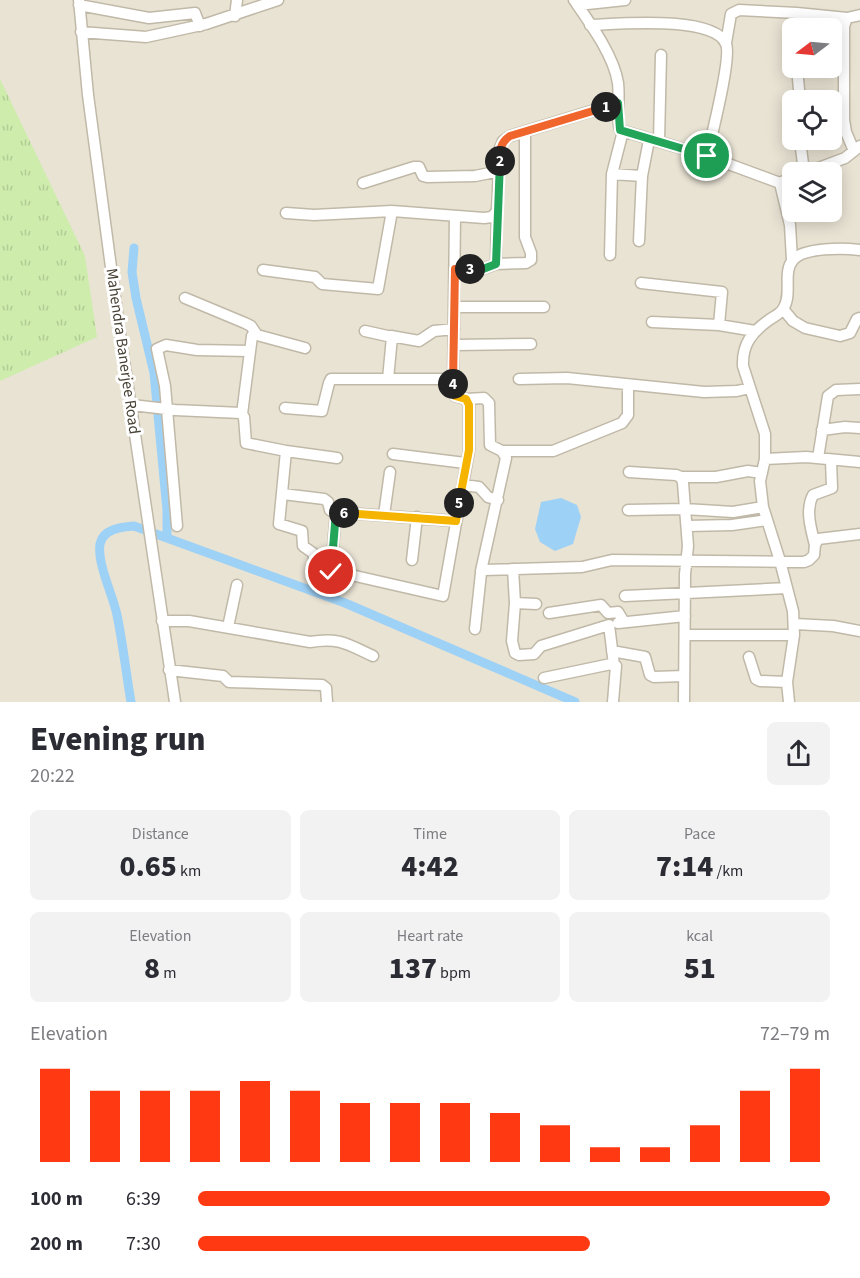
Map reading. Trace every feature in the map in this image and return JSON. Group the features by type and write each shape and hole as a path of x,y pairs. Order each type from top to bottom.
{"street":[{"path":"235,16 237,0"},
{"path":"81,32 140,38 200,26 278,0"},
{"path":"625,0 576,2 613,67 618,82 620,130 707,156 780,183 790,225 792,260 789,268 787,301 783,309 746,341 742,354 743,366 765,435 765,459 760,491 763,507 787,588 794,629 787,682 789,702"},
{"path":"79,2 149,18 195,13 200,26"},
{"name":"Mahendra Banerjee Road","path":"79,2 88,94 175,702"},
{"path":"707,156 728,53 726,43 731,14 734,12 797,13 847,18 860,15"},
{"path":"795,18 797,13"},
{"path":"838,162 857,148 846,132 844,120 844,26 847,18"},
{"path":"590,25 676,23 717,34 726,43"},
{"path":"639,241 642,176 654,140 661,55"},
{"path":"496,264 500,148 503,141 618,103"},
{"path":"610,255 612,174 623,131"},
{"path":"455,269 483,269 496,264 526,263 531,260 525,237 525,132"},
{"path":"363,183 414,167 419,167 423,176 427,177 475,176 500,171"},
{"path":"612,174 642,176"},
{"path":"286,213 314,215 392,212 484,218 492,217 497,211"},
{"path":"263,270 315,277 322,284 378,289 392,212"},
{"path":"455,216 455,396 466,399 484,398 489,403 489,440 506,458 481,571 475,629"},
{"path":"792,260 798,256 834,248 860,250"},
{"path":"641,283 722,292 719,325"},
{"path":"184,298 245,323 257,335"},
{"path":"454,307 544,307"},
{"path":"783,309 793,321 805,328 840,336 854,337 854,322 860,318"},
{"path":"652,322 719,325 755,331"},
{"path":"365,331 419,341 434,332 454,329"},
{"path":"305,348 257,335 252,336 242,414 246,444 337,458"},
{"path":"387,379 391,336"},
{"path":"454,345 531,344"},
{"path":"177,526 165,409 165,386 157,351 166,345 197,350 249,351"},
{"path":"519,379 567,378 704,392 737,392 750,388"},
{"path":"285,408 322,411 328,382 331,379 454,379"},
{"path":"469,450 553,451 622,423 628,415 628,385"},
{"path":"818,458 828,396 831,392 860,389"},
{"path":"286,451 279,524 302,531 303,546 313,553 316,567 443,596 469,450 469,405 466,399"},
{"path":"132,405 242,414"},
{"path":"822,430 860,428"},
{"path":"393,454 465,463"},
{"path":"765,459 818,458 860,462"},
{"path":"481,571 582,567 612,560 809,560 814,555 815,545 810,526 810,501 813,495 832,488 831,460"},
{"path":"629,472 681,477 716,477 748,471 762,473"},
{"path":"384,515 390,472"},
{"path":"681,477 687,526 684,702"},
{"path":"463,484 479,487 488,497 498,500"},
{"path":"283,494 324,499 328,502 331,512 456,521"},
{"path":"628,510 686,509 733,512 763,507"},
{"path":"331,572 336,512"},
{"path":"411,560 417,517"},
{"path":"687,526 732,525 767,520"},
{"path":"815,545 818,539 825,537 860,534"},
{"path":"513,569 515,603 512,641 515,653 519,655 534,654 541,646 624,622 685,616"},
{"path":"228,627 237,585"},
{"path":"625,596 787,588"},
{"path":"515,603 536,604"},
{"path":"549,613 601,605 608,613 618,612 624,622"},
{"path":"162,621 189,621 310,642 330,639 345,643 373,657"},
{"path":"609,626 617,672 614,702"},
{"path":"685,635 833,626 860,631"},
{"path":"612,651 645,657 650,675 654,677 684,676"},
{"path":"749,657 756,679 787,682"},
{"path":"544,678 614,665"},
{"path":"170,670 223,676 229,682 322,685 326,688 327,702"}],"shaded area":[{"path":"0,0 860,0 860,702 0,702"}],"green space":[{"path":"0,79 85,256 97,337 0,381"}],"water":[{"path":"561,498 577,505 581,517 573,544 555,551 540,542 535,529 541,502"}],"waterway":[{"path":"134,248 132,272 136,298 154,373 167,510 167,537"},
{"path":"131,702 117,615 103,570 100,544 109,532 134,526 345,603 575,702"}],"route":[{"path":"331,572 336,512 456,521 470,439 469,405 466,399 455,396 453,390 455,269 483,269 496,264 500,148 503,141 510,136 618,103 620,130 707,156"}]}
